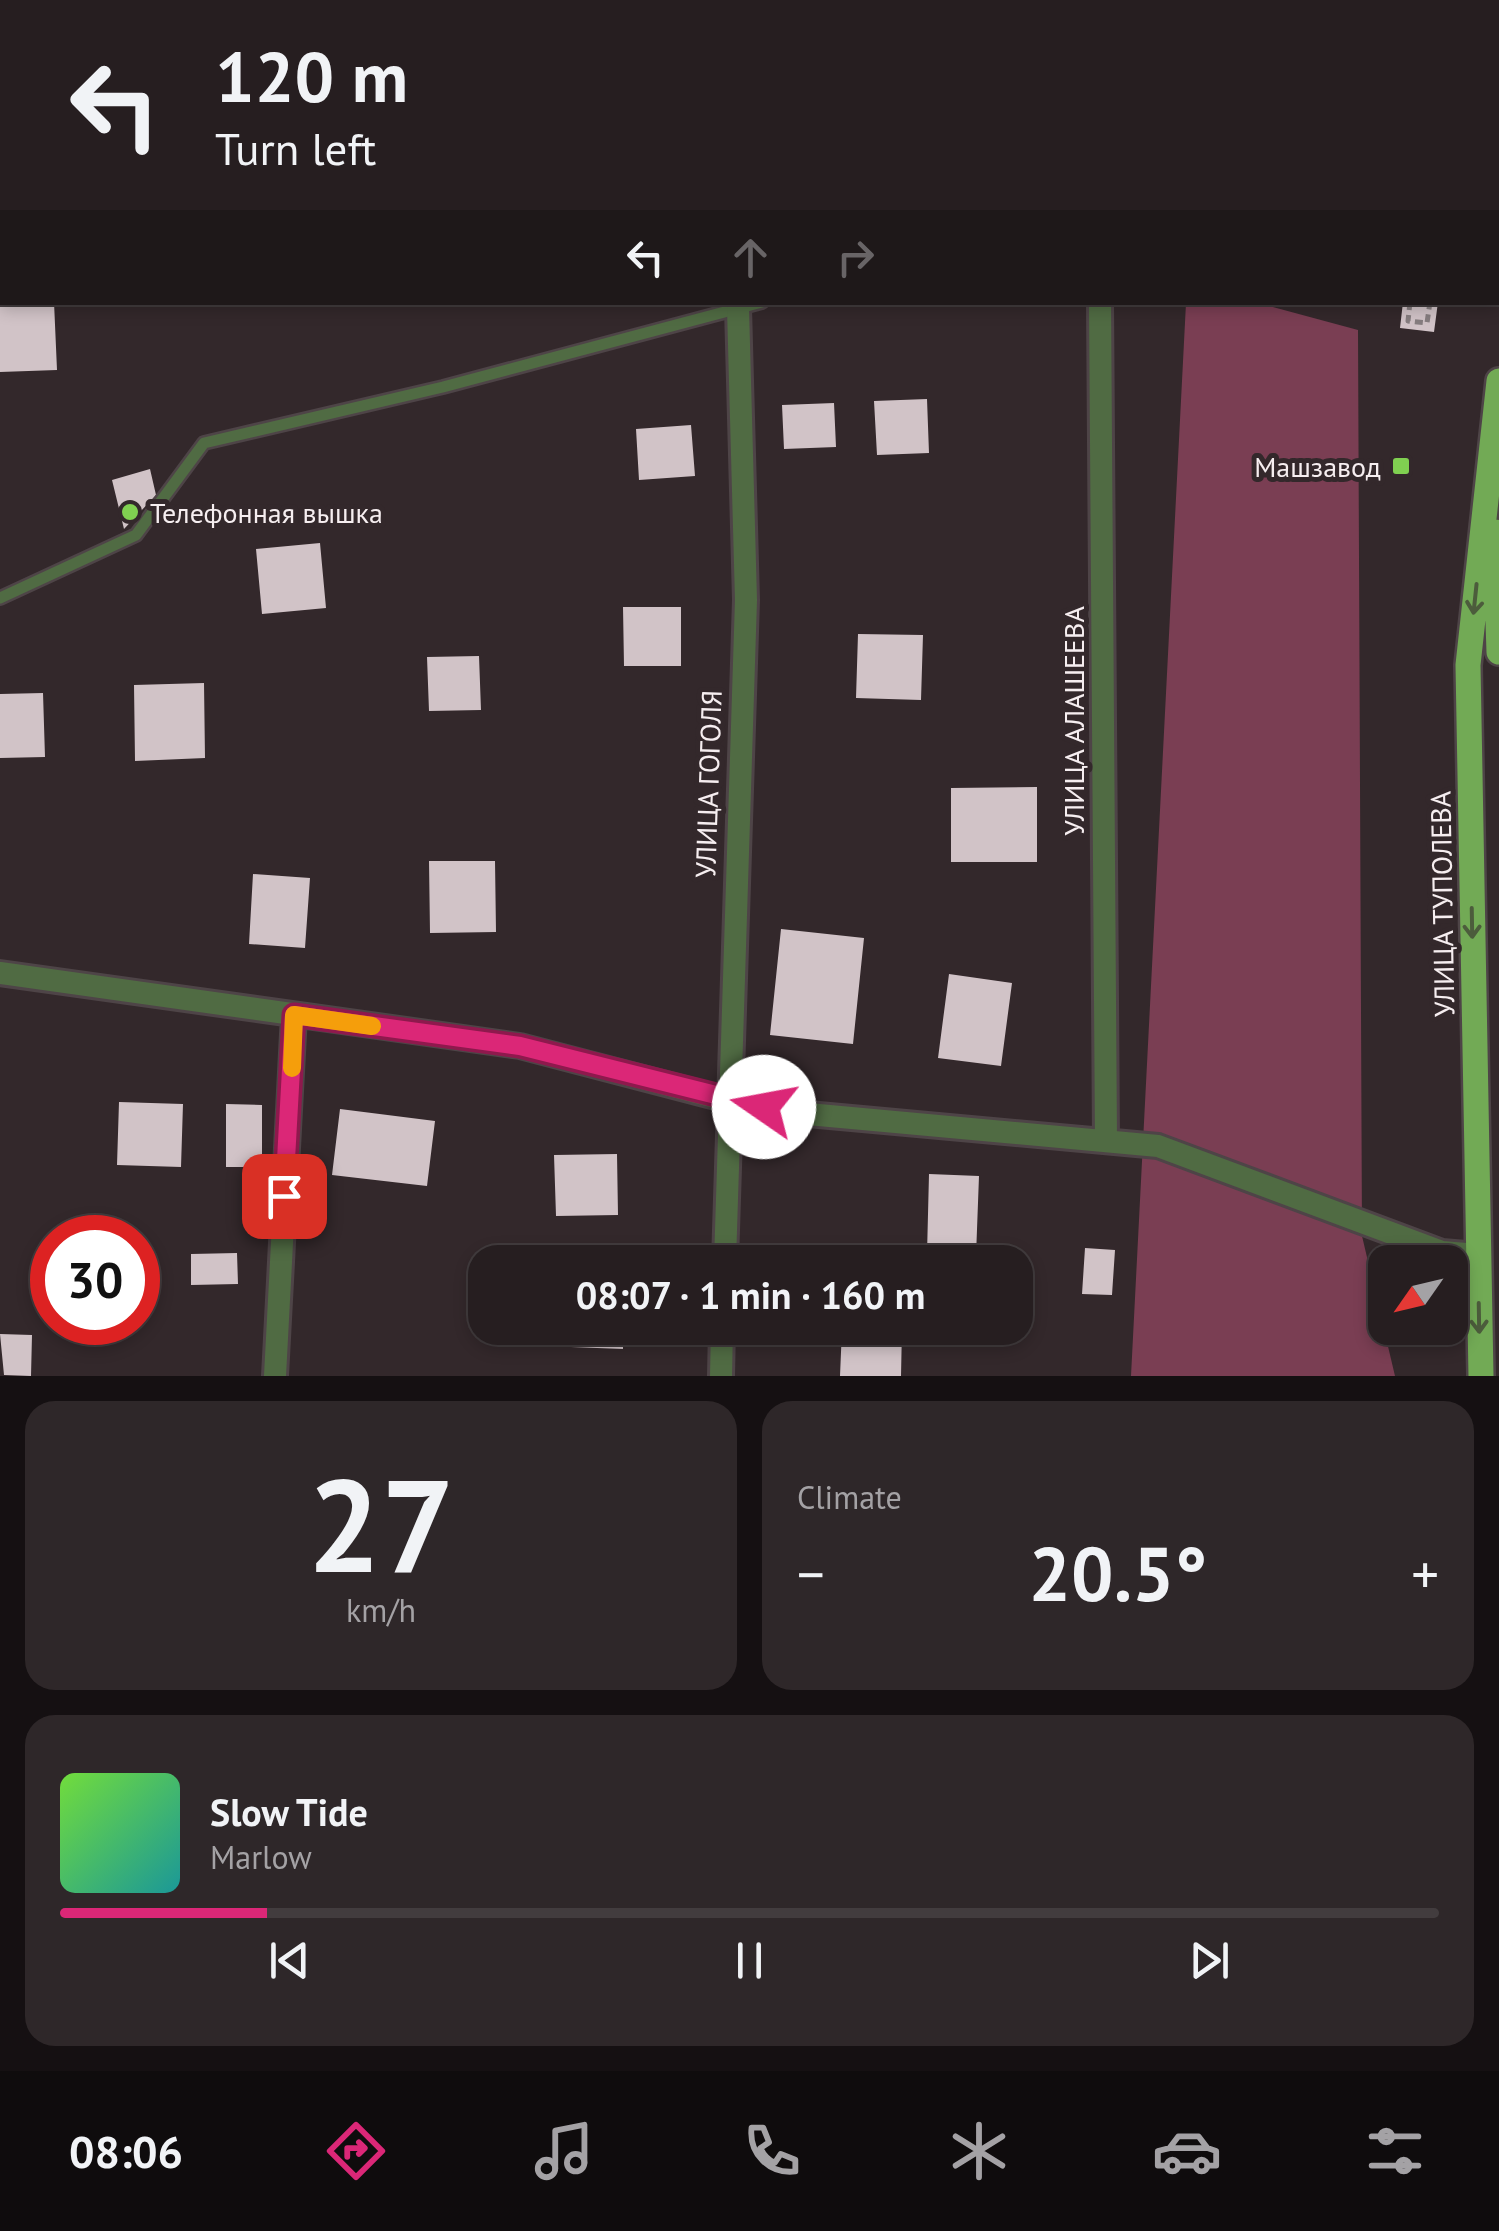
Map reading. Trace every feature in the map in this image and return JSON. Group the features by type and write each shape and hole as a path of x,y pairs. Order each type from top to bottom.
{"main road":[{"name":"УЛИЦА ТУПОЛЕВА","path":"1481,1376 1468,665 1499,381"},
{"name":"УЛИЦА ТУПОЛЕВА","path":"1492,432 1499,652"}],"street":[{"name":"УЛИЦА АЛАШЕЕВА","path":"1100,305 1106,1139"},
{"name":"УЛИЦА ГОГОЛЯ","path":"726,1245 746,600 738,308"},
{"path":"0,973 520,1046 731,1101 797,1112 1158,1146 1442,1252 1478,1254"},
{"path":"274,1376 294,1015"},
{"path":"721,1376 722,1345"}],"lane":[{"path":"0,598 136,535 204,443 443,388 750,305"}],"path":[{"path":"1410,305 1408,321 1427,323 1430,305"}],"shaded area":[{"path":"1186,305 1265,305 1358,330 1362,1236 1368,1261 1368,1345 1388,1345 1395,1376 1131,1376"}],"building":[{"path":"54,305 57,370 0,372 0,307"},
{"path":"1403,305 1438,305 1434,332 1400,328"},
{"path":"927,399 929,453 877,455 874,401"},
{"path":"834,403 836,447 784,449 782,405"},
{"path":"691,425 695,476 639,480 636,429"},
{"name":"Телефонная вышка","path":"150,469 156,495 124,529 112,480"},
{"path":"320,543 326,608 262,614 256,549"},
{"path":"623,607 681,607 681,666 624,666"},
{"path":"858,634 923,635 921,700 856,698"},
{"path":"479,656 481,710 429,711 427,657"},
{"path":"204,683 205,758 135,761 134,685"},
{"path":"43,693 45,757 0,758 0,694"},
{"path":"1037,787 1037,862 951,862 951,788"},
{"path":"429,861 495,861 496,932 430,933"},
{"path":"253,874 310,878 305,948 249,944"},
{"path":"781,929 864,938 853,1044 770,1035"},
{"path":"949,974 1012,983 1001,1066 938,1058"},
{"path":"119,1102 183,1104 181,1167 117,1165"},
{"path":"226,1104 262,1105 262,1167 226,1167"},
{"path":"340,1109 435,1121 427,1186 332,1175"},
{"path":"617,1154 618,1215 556,1216 554,1155"},
{"path":"929,1174 979,1176 976,1245 927,1245"},
{"path":"1085,1248 1115,1250 1112,1295 1082,1294"},
{"path":"237,1253 238,1284 191,1285 191,1254"},
{"path":"0,1334 30,1335 31,1376 4,1375"},
{"path":"623,1345 623,1349 571,1347"},
{"path":"841,1345 902,1345 901,1376 840,1376"}],"slow traffic":[{"path":"292,1068 294,1015 372,1026"}],"place":[{"name":"Машзавод","path":"1401,466"},
{"name":"Телефонная вышка","path":"130,512"}],"route":[{"path":"284,1196 294,1015 520,1046 764,1107"}]}
